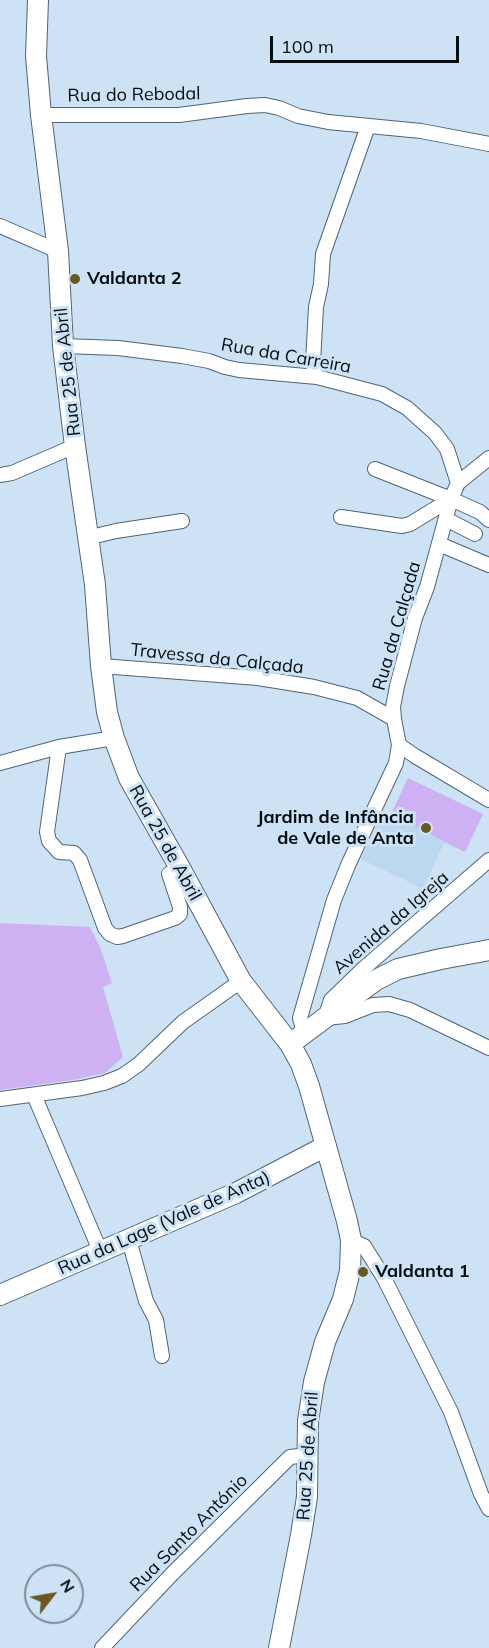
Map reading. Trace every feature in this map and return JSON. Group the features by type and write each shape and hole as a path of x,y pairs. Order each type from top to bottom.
{"main road":[{"name":"Rua 25 de Abril","path":"38,0 36,56 58,251 63,346 95,585 107,712 129,778 241,981 297,1039 301,1064 351,1240 350,1271 343,1299 326,1342 314,1382 308,1421 307,1497 302,1535 279,1648"},
{"path":"297,1039 376,980 398,969 489,950"},
{"name":"Rua da Lage (Vale de Anta)","path":"0,1295 236,1193 326,1146"}],"street":[{"name":"Rua do Rebodal","path":"41,115 179,115 265,105 298,116 327,122 421,131 489,144"},
{"path":"317,377 313,363 316,307 321,284 323,254 368,126"},
{"path":"0,226 58,251"},
{"name":"Rua da Carreira","path":"63,346 147,351 209,361 239,370 317,377 382,394 407,408 435,433 447,449 458,483"},
{"path":"0,476 75,446"},
{"path":"458,483 489,458"},
{"path":"375,469 451,499 480,512 489,520"},
{"name":"Rua da Calçada","path":"297,1039 300,1018 334,900 396,763 399,745 393,707 397,686 415,618 427,587 451,499 458,483"},
{"path":"341,517 402,526 410,524 451,499"},
{"path":"446,519 475,534"},
{"path":"87,538 182,521"},
{"path":"440,544 489,565"},
{"name":"Travessa da Calçada","path":"101,666 258,678 314,687 357,698 394,719"},
{"path":"0,763 59,747 114,738"},
{"path":"399,745 489,800"},
{"path":"59,747 47,832 49,841 59,852 74,853 80,860 105,928 110,934 117,937 123,936 175,918 180,914 180,907 169,874 180,868"},
{"name":"Avenida da Igreja","path":"325,1018 331,1000 363,969 489,860"},
{"path":"0,1099 82,1088 122,1076 139,1064 183,1022 241,981"},
{"path":"325,1018 345,1016 373,1005 390,1004 410,1010 487,1045"},
{"path":"34,1095 101,1253"},
{"path":"129,1240 146,1301 156,1320 162,1356"},
{"path":"351,1240 364,1246 384,1278 451,1412 481,1494 489,1509"},
{"name":"Rua Santo António","path":"102,1648 173,1573 290,1457 308,1455"}],"shaded area":[{"name":"Jardim de Infância de Vale de Anta","path":"408,778 483,814 465,852 444,843 423,889 361,859 384,811 391,814"},
{"path":"408,778 483,814 465,852 391,814"},
{"path":"0,923 90,927 100,947 112,983 103,987 123,1057 105,1073 0,1090"}],"place":[{"name":"Valdanta 2","path":"75,279"},
{"name":"Jardim de Infância de Vale de Anta","path":"426,828"},
{"name":"Valdanta 1","path":"363,1272"}]}
